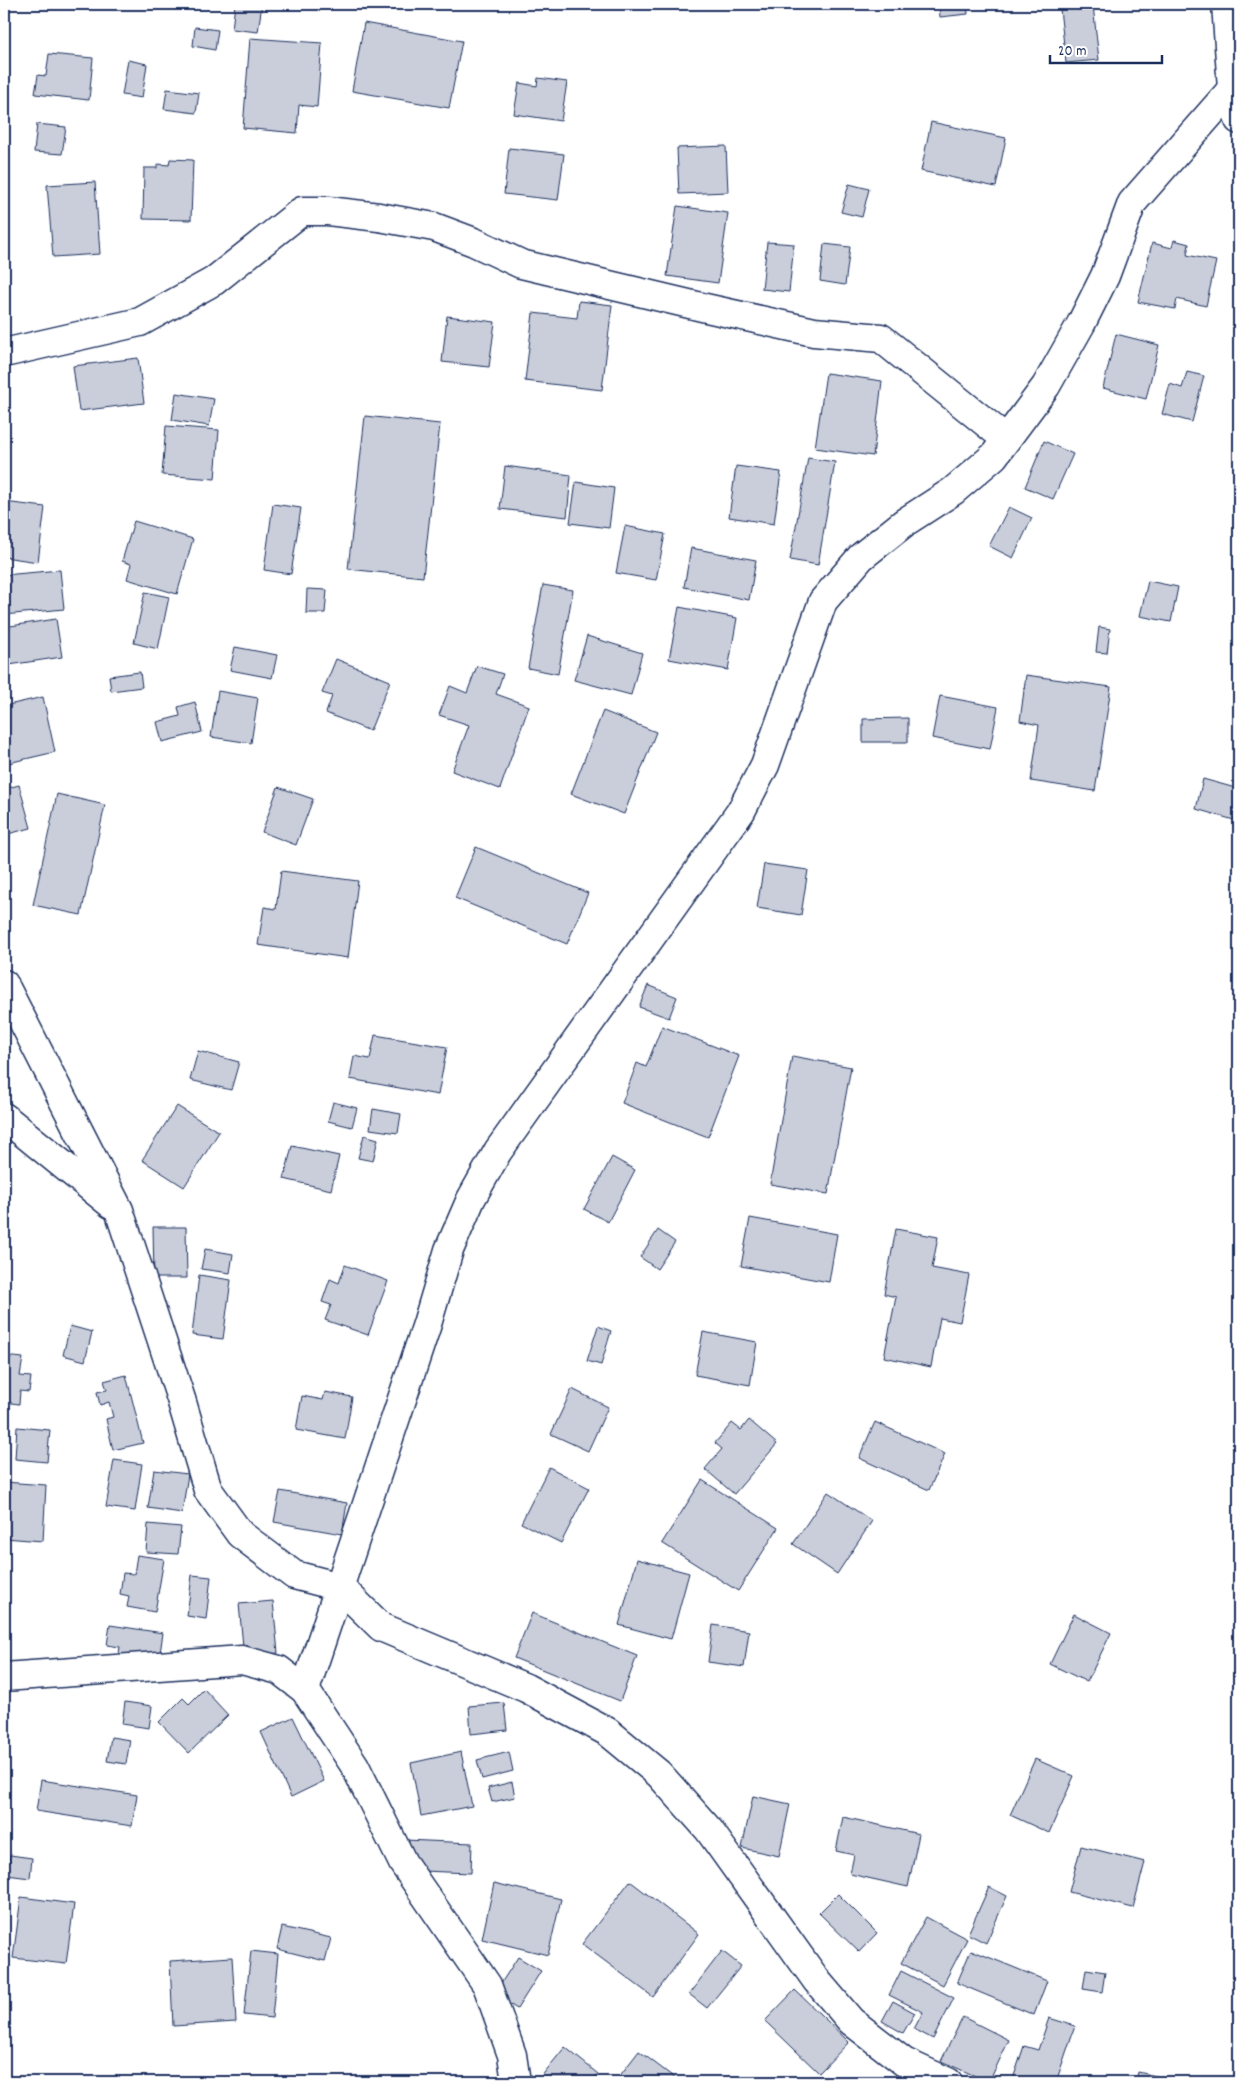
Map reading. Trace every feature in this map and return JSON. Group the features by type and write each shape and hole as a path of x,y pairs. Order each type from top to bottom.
{"street":[{"path":"1226,4 1232,88 1239,120"},
{"path":"305,1690 427,1324 449,1250 471,1199 494,1159 741,812 765,765 823,602 861,557 905,522 953,491 994,456 1046,386 1081,324 1105,276 1132,203 1232,88"},
{"path":"4,353 140,322 214,281 302,211 328,211 434,227 474,242 521,264 706,308 814,332 881,338 1006,439"},
{"path":"4,984 119,1210 182,1399 208,1490 240,1534 294,1575 340,1587 381,1628 526,1688 608,1732 659,1774 709,1830 817,1981 851,2021 904,2062 948,2082"},
{"path":"4,1117 119,1210"},
{"path":"4,1677 242,1660 279,1670 305,1690 355,1766 403,1863 487,1986 512,2054 516,2082"}],"building":[{"path":"235,4 262,4 258,32 232,29"},
{"path":"939,4 967,4 968,14 940,17"},
{"path":"1093,5 1099,60 1066,63 1060,9"},
{"path":"364,23 462,41 449,108 352,91"},
{"path":"195,27 218,30 215,50 193,46"},
{"path":"250,38 322,43 317,107 299,105 297,133 243,128"},
{"path":"49,54 93,58 89,100 35,94 38,75 46,76"},
{"path":"128,60 147,64 142,98 122,95"},
{"path":"538,78 567,82 561,121 514,114 519,83 537,86"},
{"path":"167,89 199,93 196,113 164,109"},
{"path":"931,122 1006,138 996,187 921,171"},
{"path":"37,124 66,127 62,154 34,152"},
{"path":"726,146 728,192 679,194 677,148"},
{"path":"509,148 564,154 558,200 504,194"},
{"path":"170,159 193,160 191,220 143,219 144,168 157,168 157,164 169,165"},
{"path":"95,182 100,254 53,257 47,185"},
{"path":"849,184 869,189 862,217 841,212"},
{"path":"677,206 728,213 718,283 667,276"},
{"path":"1174,240 1189,244 1187,255 1216,261 1206,306 1177,299 1175,309 1138,302 1152,243 1172,248"},
{"path":"767,242 794,244 789,292 762,289"},
{"path":"824,244 850,247 845,285 820,281"},
{"path":"579,301 612,305 602,390 525,381 533,313 577,318"},
{"path":"447,316 495,322 489,367 442,362"},
{"path":"1116,334 1159,345 1146,399 1103,388"},
{"path":"138,358 144,403 79,411 73,366"},
{"path":"1187,372 1204,376 1192,422 1162,414 1170,384 1182,388"},
{"path":"826,373 882,381 873,456 815,448"},
{"path":"176,393 214,399 209,426 172,420"},
{"path":"365,416 440,424 423,577 348,569"},
{"path":"166,426 219,430 215,479 162,475"},
{"path":"1044,441 1073,454 1053,499 1025,487"},
{"path":"808,458 835,462 818,565 790,560"},
{"path":"505,466 571,475 567,517 500,509"},
{"path":"736,466 781,472 774,524 729,517"},
{"path":"576,482 614,488 609,528 570,523"},
{"path":"4,502 45,507 38,562 4,557"},
{"path":"273,504 301,508 291,574 264,570"},
{"path":"1009,507 1032,518 1013,558 989,546"},
{"path":"134,521 193,539 177,594 127,579 131,564 122,561"},
{"path":"625,526 665,534 656,580 616,573"},
{"path":"691,548 756,560 749,600 684,587"},
{"path":"60,570 64,609 4,615 4,575"},
{"path":"1148,581 1178,587 1171,622 1140,616"},
{"path":"543,585 573,590 558,674 528,668"},
{"path":"307,589 327,590 325,613 306,613"},
{"path":"145,592 169,597 158,649 134,643"},
{"path":"679,607 737,618 728,670 669,659"},
{"path":"56,619 62,657 9,665 4,627"},
{"path":"1099,627 1110,629 1107,653 1096,652"},
{"path":"587,636 642,653 631,695 574,680"},
{"path":"235,647 277,655 272,678 230,670"},
{"path":"336,659 390,681 370,731 326,713 332,696 322,693"},
{"path":"477,666 503,674 496,694 529,706 500,789 452,771 469,725 439,715 450,686 467,693"},
{"path":"140,672 142,687 111,691 109,676"},
{"path":"1026,675 1111,687 1095,791 1031,781 1039,725 1020,721"},
{"path":"218,691 258,698 251,743 211,737"},
{"path":"940,696 998,707 990,749 932,738"},
{"path":"43,697 55,752 4,764 4,706"},
{"path":"195,702 202,732 162,742 157,722 180,716 178,707"},
{"path":"603,711 656,732 624,814 571,794"},
{"path":"908,718 908,742 863,742 863,719"},
{"path":"1203,779 1239,789 1234,820 1196,809"},
{"path":"19,785 31,828 4,835 4,789"},
{"path":"278,787 313,799 296,845 262,832"},
{"path":"57,794 105,805 81,915 33,905"},
{"path":"476,847 588,893 567,944 455,898"},
{"path":"764,864 808,870 801,915 757,908"},
{"path":"281,871 358,881 348,958 258,945 264,907 276,909"},
{"path":"648,985 677,997 669,1018 639,1007"},
{"path":"662,1026 739,1056 708,1137 622,1103 637,1063 646,1067"},
{"path":"375,1035 447,1047 438,1095 350,1079 354,1056 370,1059"},
{"path":"198,1051 239,1062 231,1090 190,1080"},
{"path":"792,1056 851,1067 828,1194 770,1184"},
{"path":"333,1102 357,1108 352,1127 328,1121"},
{"path":"177,1106 219,1132 184,1187 142,1160"},
{"path":"373,1109 401,1114 398,1133 370,1129"},
{"path":"364,1135 378,1139 373,1161 358,1158"},
{"path":"292,1146 339,1156 331,1190 284,1179"},
{"path":"612,1157 635,1170 608,1222 584,1209"},
{"path":"750,1218 837,1234 829,1282 741,1266"},
{"path":"153,1227 186,1227 187,1278 154,1278"},
{"path":"896,1229 938,1237 932,1268 969,1275 960,1322 940,1318 931,1367 884,1357 896,1297 884,1294"},
{"path":"658,1230 675,1242 657,1269 640,1257"},
{"path":"205,1249 233,1254 230,1273 201,1269"},
{"path":"345,1265 388,1281 368,1335 325,1320 331,1305 322,1302 330,1279 339,1283"},
{"path":"199,1275 231,1280 223,1339 192,1335"},
{"path":"70,1326 92,1332 85,1361 63,1355"},
{"path":"598,1326 611,1331 601,1365 587,1361"},
{"path":"703,1332 757,1342 750,1385 695,1375"},
{"path":"4,1356 23,1358 20,1376 31,1377 29,1392 20,1391 19,1404 4,1402"},
{"path":"126,1375 143,1443 113,1450 106,1419 113,1417 109,1402 100,1405 97,1392 107,1390 104,1381"},
{"path":"572,1389 608,1407 588,1451 551,1434"},
{"path":"325,1392 352,1397 345,1439 296,1430 302,1396 323,1400"},
{"path":"749,1420 777,1444 734,1494 705,1469 722,1449 715,1443 732,1423 741,1430"},
{"path":"875,1422 945,1454 929,1490 859,1458"},
{"path":"17,1427 50,1430 47,1462 15,1459"},
{"path":"114,1460 142,1464 135,1511 106,1507"},
{"path":"549,1467 589,1488 561,1543 521,1523"},
{"path":"154,1470 188,1474 182,1513 148,1508"},
{"path":"702,1480 778,1528 738,1591 662,1543"},
{"path":"4,1482 46,1485 43,1541 4,1538"},
{"path":"280,1491 347,1503 342,1534 274,1522"},
{"path":"828,1492 872,1521 837,1574 793,1544"},
{"path":"148,1524 181,1527 178,1554 146,1552"},
{"path":"137,1555 164,1559 155,1612 127,1607 129,1596 120,1594 123,1573 134,1574"},
{"path":"637,1559 689,1573 671,1639 619,1625"},
{"path":"192,1575 211,1577 206,1619 187,1616"},
{"path":"273,1601 278,1653 244,1657 239,1604"},
{"path":"532,1613 637,1656 620,1701 514,1658"},
{"path":"1074,1614 1111,1633 1087,1682 1050,1664"},
{"path":"110,1625 163,1633 160,1653 152,1652 150,1664 118,1659 120,1647 107,1645"},
{"path":"713,1625 749,1631 744,1667 708,1662"},
{"path":"204,1689 228,1715 189,1753 159,1722 183,1698 189,1704"},
{"path":"125,1702 152,1706 149,1728 122,1724"},
{"path":"504,1703 507,1730 471,1734 469,1706"},
{"path":"293,1717 324,1781 291,1797 261,1732"},
{"path":"4,1718 9,1718 8,1771 4,1771"},
{"path":"111,1737 130,1740 126,1764 107,1761"},
{"path":"461,1752 472,1806 421,1816 411,1763"},
{"path":"509,1752 513,1771 482,1779 477,1760"},
{"path":"1035,1759 1074,1776 1049,1833 1010,1815"},
{"path":"41,1780 137,1795 132,1826 36,1811"},
{"path":"512,1782 515,1797 492,1802 488,1788"},
{"path":"753,1796 790,1804 779,1856 742,1848"},
{"path":"843,1817 919,1834 908,1887 850,1874 854,1855 836,1851"},
{"path":"405,1840 472,1843 471,1873 422,1871"},
{"path":"1081,1846 1145,1862 1133,1908 1069,1892"},
{"path":"10,1855 32,1858 30,1878 7,1875"},
{"path":"630,1881 699,1934 653,1997 582,1944"},
{"path":"494,1883 561,1899 548,1955 482,1939"},
{"path":"989,1887 1007,1896 986,1943 968,1934"},
{"path":"838,1894 877,1933 859,1952 819,1913"},
{"path":"21,1897 74,1904 66,1964 13,1958"},
{"path":"926,1917 967,1939 943,1985 901,1963"},
{"path":"282,1927 331,1938 325,1961 277,1949"},
{"path":"971,1950 1047,1981 1034,2015 957,1983"},
{"path":"251,1951 278,1954 272,2018 244,2015"},
{"path":"722,1951 741,1966 707,2008 689,1994"},
{"path":"232,1957 236,2022 173,2026 170,1961"},
{"path":"518,1957 541,1971 517,2009 494,1994"},
{"path":"1086,1969 1105,1972 1102,1992 1083,1989"},
{"path":"901,1971 954,1998 933,2039 914,2029 923,2012 889,1995"},
{"path":"795,1990 849,2042 819,2073 765,2021"},
{"path":"893,2001 915,2013 903,2033 882,2021"},
{"path":"963,2017 1009,2040 989,2082 941,2061"},
{"path":"1049,2018 1075,2026 1056,2082 1012,2082 1024,2046 1038,2050"},
{"path":"565,2047 598,2074 591,2082 544,2082 540,2078"},
{"path":"639,2051 680,2082 615,2082"},
{"path":"1138,2072 1179,2081 1136,2082"}]}
